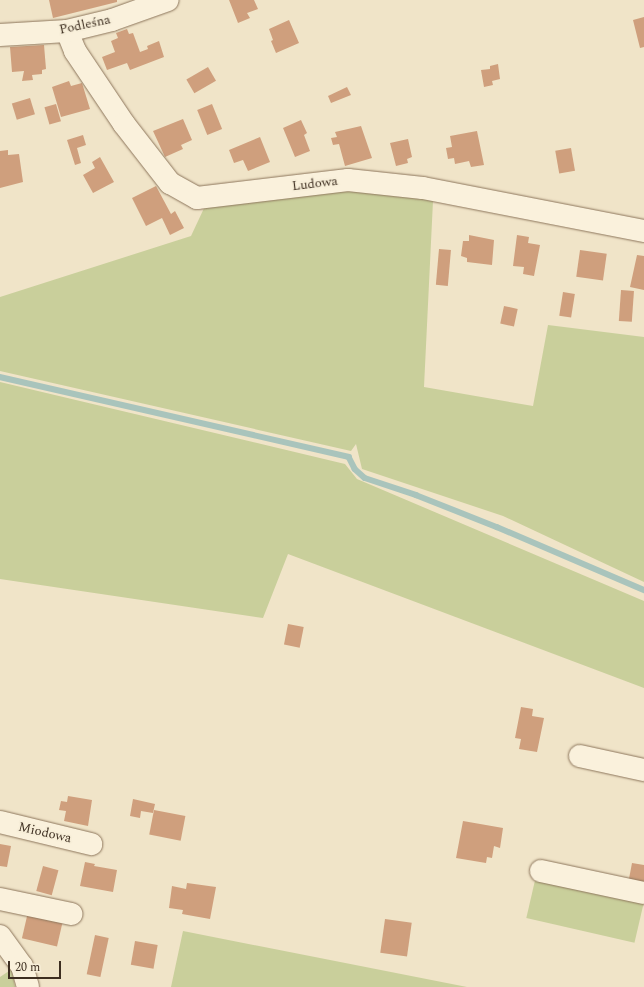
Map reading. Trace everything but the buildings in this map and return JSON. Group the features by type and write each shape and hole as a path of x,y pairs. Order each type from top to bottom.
{"street":[{"name":"Podleśna","path":"0,35 67,31 112,20 168,0"},
{"name":"Ludowa","path":"67,31 75,51 124,124 170,182 197,198 348,180 423,188 644,231"},
{"path":"580,756 644,770"},
{"name":"Miodowa","path":"0,822 91,844"},
{"path":"541,871 644,892"},
{"path":"0,899 71,914"},
{"path":"0,936 22,966 28,987"}],"green space":[{"path":"375,189 433,201 424,387 533,406 548,325 644,337 644,582 503,516 362,469 356,444 351,451 0,371 0,297 191,236 206,204 285,194"},
{"path":"0,382 345,464 357,479 644,601 644,688 288,554 263,618 0,579"},
{"path":"536,876 644,901 634,943 526,918"},
{"path":"183,931 467,987 171,987"},
{"path":"12,969 15,987 0,987 0,977"}],"waterway":[{"path":"0,377 349,457 355,469 365,478 416,495 497,527 644,590"}]}
